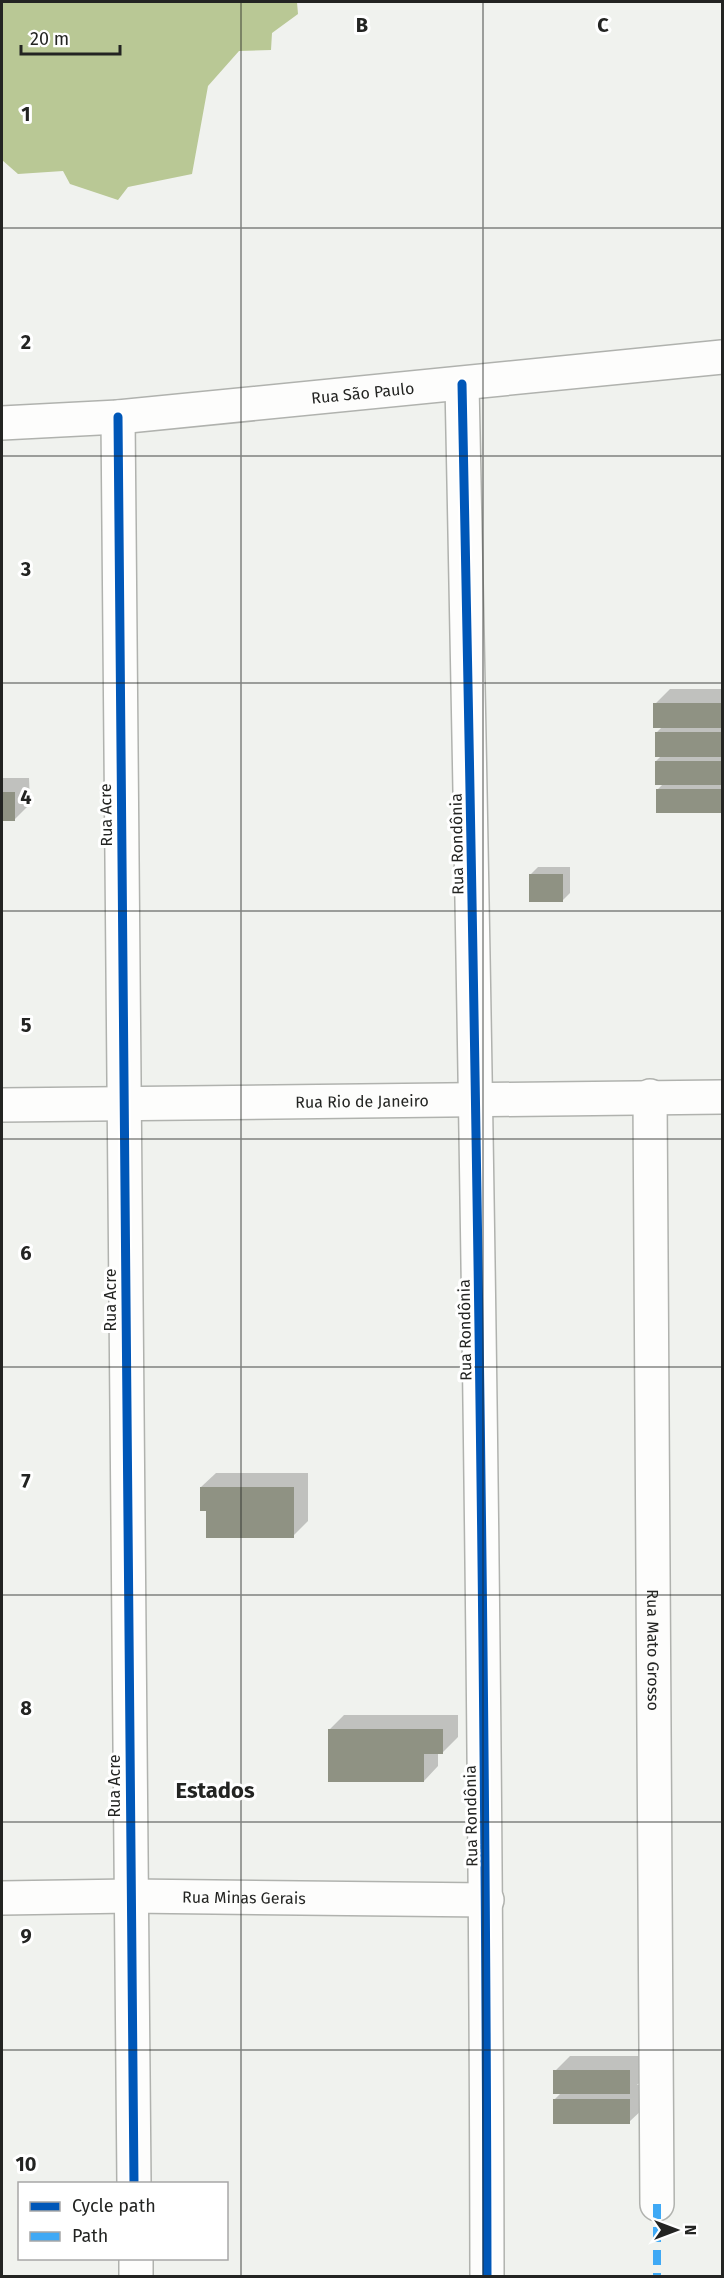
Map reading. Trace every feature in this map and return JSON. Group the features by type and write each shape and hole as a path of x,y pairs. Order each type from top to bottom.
{"street":[{"name":"Rua São Paulo","path":"2,423 118,417 723,357"},
{"name":"Rua Rondônia","path":"462,384 477,1098 487,1900 487,2277"},
{"name":"Rua Acre","path":"118,417 134,2182"},
{"name":"Rua Mato Grosso","path":"650,1096 657,2204"},
{"name":"Rua Rio de Janeiro","path":"2,1106 477,1098 723,1097"},
{"name":"Rua Minas Gerais","path":"2,1898 130,1896 487,1900"},
{"path":"136,2260 136,2277"}],"shaded area":[{"path":"2,2 297,2 298,14 272,33 271,50 239,51 208,86 192,174 128,187 118,200 70,184 63,171 18,174 2,160"}],"building":[{"path":"653,703 722,703 722,728 653,728"},
{"path":"655,732 722,732 722,757 655,757"},
{"path":"655,761 722,761 722,785 655,785"},
{"path":"656,789 722,789 722,813 656,813"},
{"path":"2,792 15,792 15,821 2,821"},
{"path":"529,874 563,874 563,902 529,902"},
{"path":"200,1487 294,1487 294,1538 206,1538 206,1511 200,1511"},
{"path":"328,1729 443,1729 443,1754 424,1754 424,1782 328,1782"},
{"path":"553,2070 630,2070 630,2094 553,2094"},
{"path":"553,2099 630,2099 630,2124 553,2124"}],"marked path":[{"path":"657,2204 657,2276"}],"cycle path":[{"path":"462,384 479,1330 487,2276"},
{"path":"118,417 134,2182"}],"district":[{"name":"Estados","path":"215,1790"}]}
